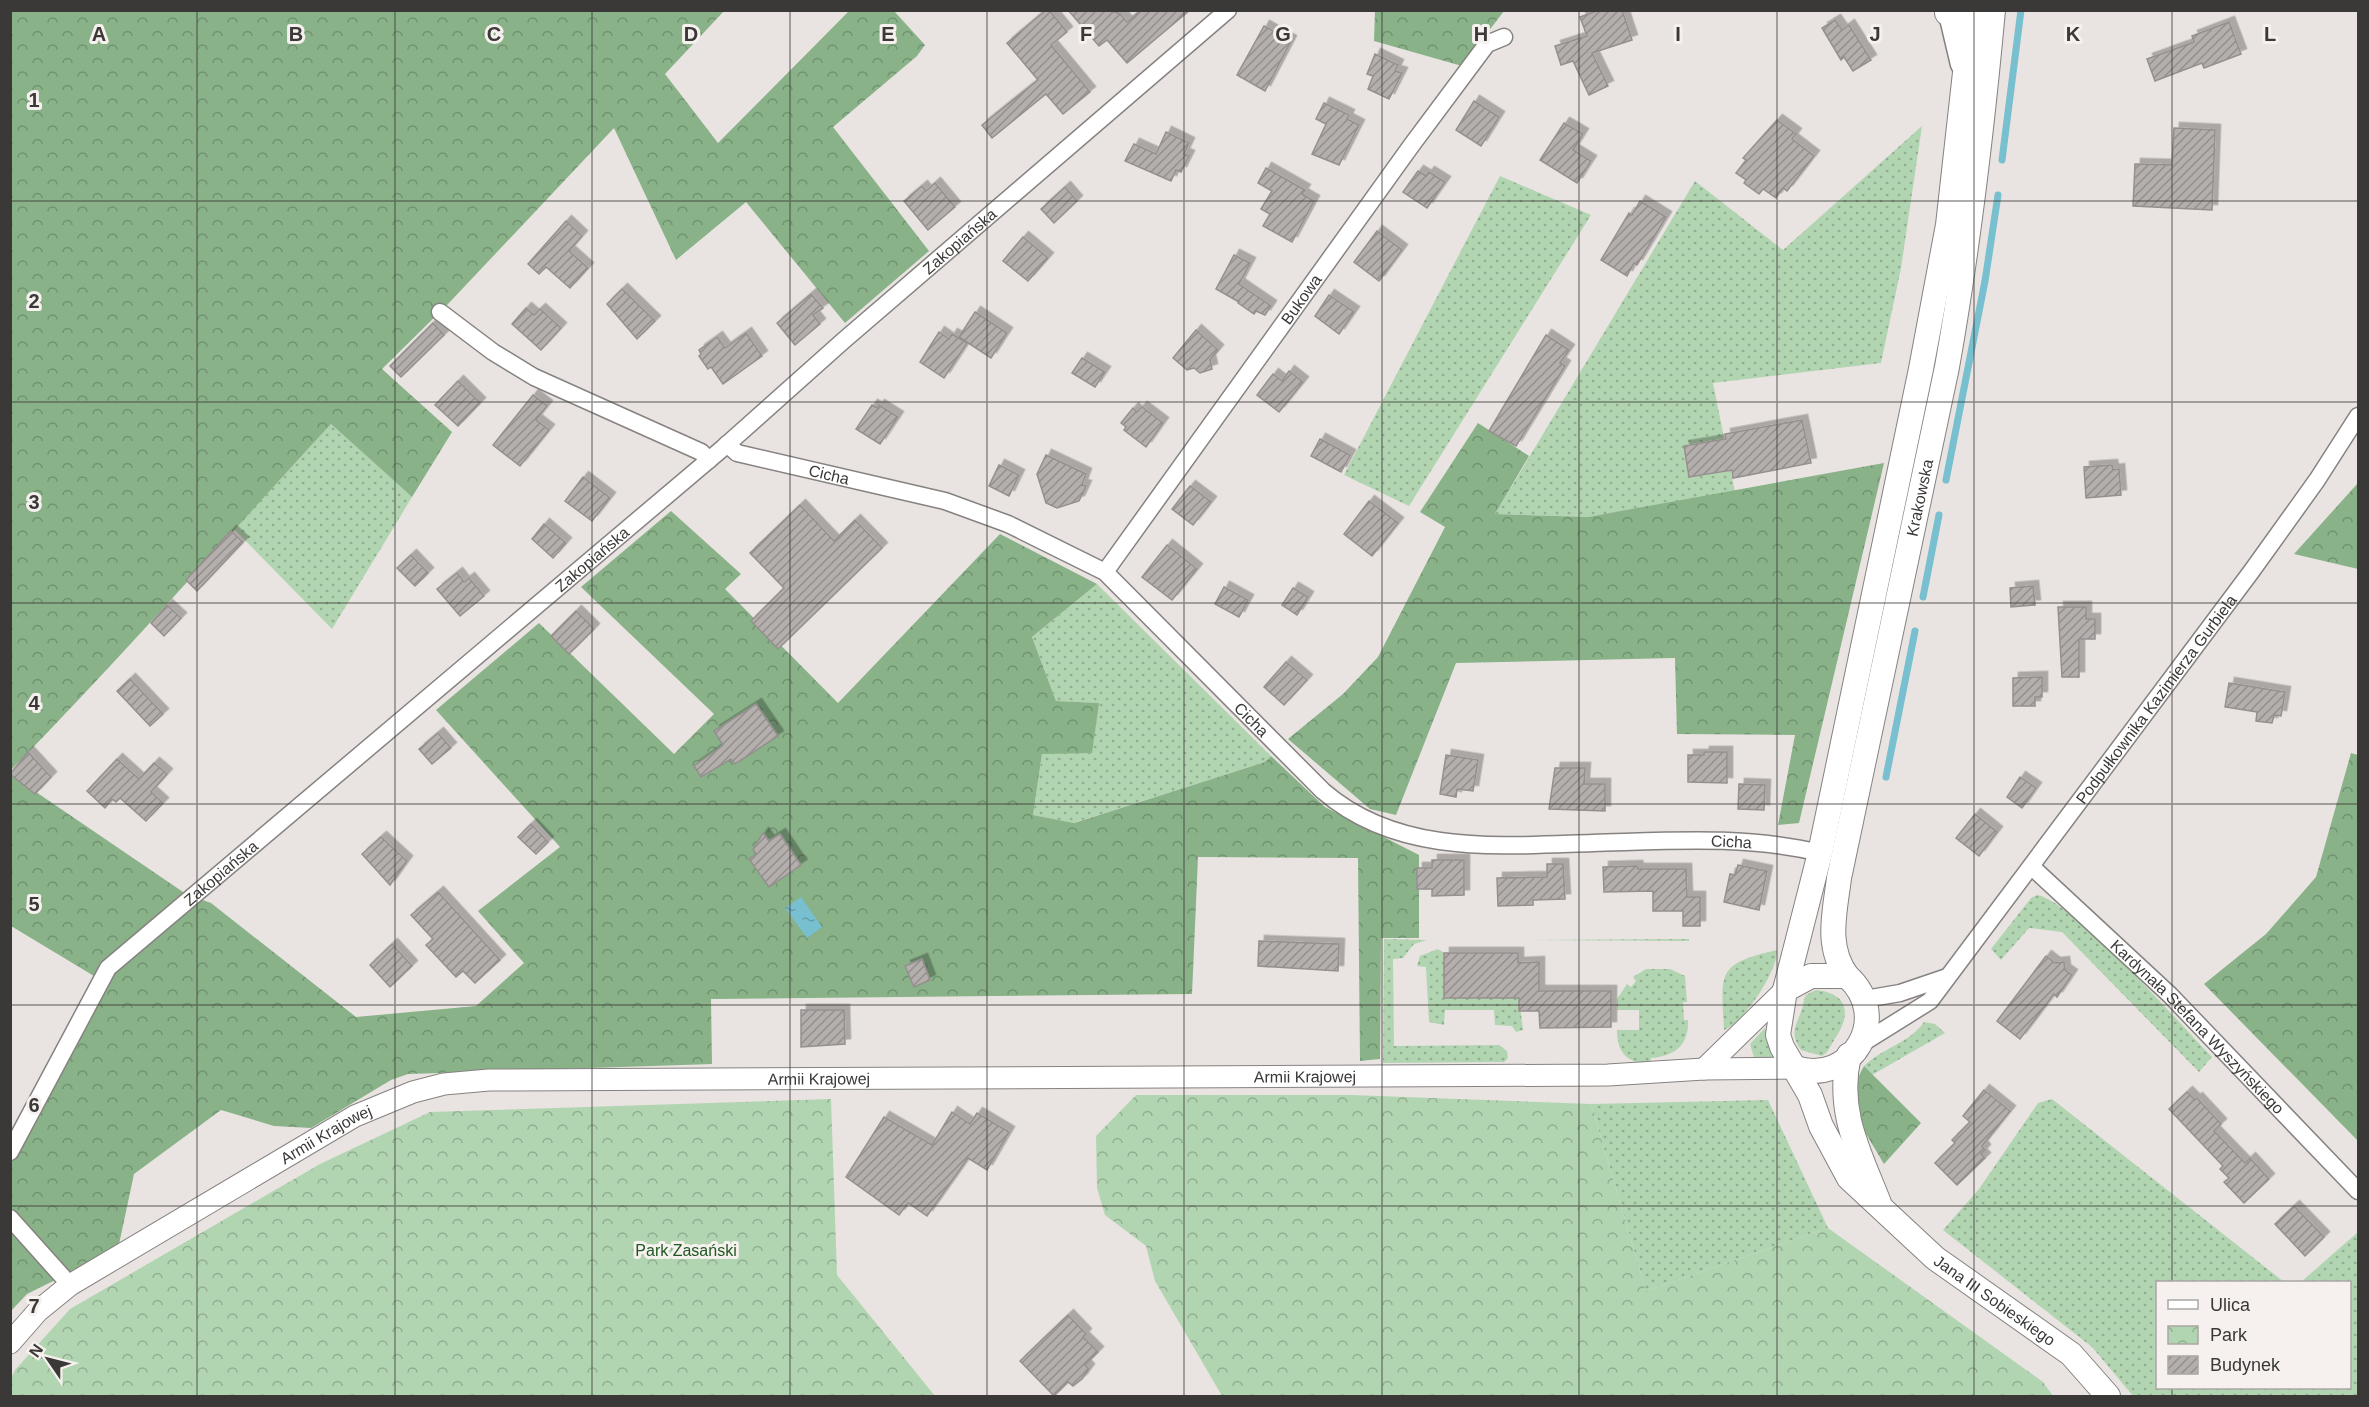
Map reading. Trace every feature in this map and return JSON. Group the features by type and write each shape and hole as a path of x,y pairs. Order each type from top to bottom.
{"main road":[{"path":"1946,12 1978,12"},
{"name":"Krakowska","path":"1785,990 1820,853 1929,325 1948,225 1961,96 1978,12"},
{"name":"Krakowska","path":"1847,976 1836,962 1833,947 1839,878 1952,344 1978,175 1978,12"},
{"path":"1810,976 1847,976 1858,986 1865,999 1869,1014 1866,1030 1854,1051 1835,1068 1821,1072 1808,1072 1795,1068 1782,1047 1778,1035 1785,990 1810,976"},
{"name":"Jana III Sobieskiego","path":"1854,1051 1844,1075 1844,1099 1849,1125 1880,1205"},
{"name":"Jana III Sobieskiego","path":"1795,1068 1810,1095 1838,1161 1849,1178 1935,1258 2071,1354 2108,1396"}],"street":[{"name":"Zakopiańska","path":"10,1152 108,968 709,460 834,349 1228,10"},
{"name":"Krakowska","path":"1946,12 1959,56 1961,96"},
{"name":"Bukowa","path":"1105,572 1487,44 1504,37"},
{"path":"440,312 493,352 534,377 701,452 709,460"},
{"name":"Podpułkownika Kazimierza Gurbiela","path":"1854,1051 1930,1001 2252,572 2317,480 2358,416"},
{"name":"Cicha","path":"727,444 737,453 945,501 1008,524 1105,572 1323,791 1341,807 1382,826 1421,838 1473,845 1752,841 1820,853"},
{"name":"Kardynała Stefana Wyszyńskiego","path":"2032,867 2170,995 2358,1191"},
{"path":"1865,999 1900,993 1947,977"},
{"path":"1704,1069 1785,990"},
{"name":"Armii Krajowej","path":"10,1342 38,1311 69,1285 355,1116 413,1092 444,1084 501,1080 1608,1075 1704,1069 1795,1068"},
{"path":"10,1218 69,1285"}],"green space":[{"path":"11,11 724,11 665,74 718,143 849,11 894,11 925,45 917,56 833,127 929,251 845,323 746,202 676,260 614,128 448,304 382,369 452,432 412,497 331,424 132,642 11,770"},
{"path":"1375,11 1504,11 1462,66 1374,41"},
{"path":"1922,126 1901,268 1881,363 1713,383 1735,492 1588,517 1495,514 1695,181 1783,250"},
{"path":"1500,176 1591,215 1409,506 1344,475"},
{"path":"1478,423 1529,456 1495,514 1588,517 1884,463 1799,823 1778,825 1795,735 1677,734 1675,658 1456,663 1396,815 1370,809 1288,739 1343,694 1378,657 1445,527 1420,512"},
{"path":"331,424 412,497 332,629 234,529"},
{"path":"2358,483 2358,569 2294,554"},
{"path":"671,511 741,574 725,589 838,703 1000,534 1097,584 1032,637 1056,701 1099,703 1092,753 1042,754 1033,815 1074,823 1265,762 1271,756 1325,807 1419,855 1419,938 1381,938 1380,1059 1360,1061 1358,858 1198,857 1192,994 711,999 712,1064 408,1074 391,1080 311,1128 274,1126 221,1110 134,1174 118,1249 27,1294 11,1311 11,1140 94,976 11,926 11,775 186,894 211,903 356,1017 476,1006 524,963 478,911 560,847 436,710 539,623 674,754 714,714 581,587"},
{"path":"1097,584 1271,756 1265,762 1073,823 1033,815 1042,754 1098,703 1056,701 1032,637"},
{"path":"2351,753 2358,755 2358,1141 2204,984 2266,934 2316,877"},
{"path":"2037,895 2054,902 2100,940 2212,1057 2199,1072 2062,932 2029,928 2001,960 1991,949 2031,898"},
{"path":"1384,939 1427,940 1414,944 1403,958 1393,959 1394,1046 1499,1045 1507,1051 1508,1058 1504,1062 1383,1063"},
{"path":"1689,939 1689,941 1526,940"},
{"path":"1438,949 1444,953 1444,998 1519,998 1523,1030 1516,1032 1512,1026 1495,1025 1494,1010 1445,1010 1444,1025 1429,1022 1426,967 1417,966 1420,956"},
{"path":"1777,950 1776,959 1766,983 1749,1007 1724,1030 1722,995 1726,973 1743,960"},
{"path":"1646,969 1670,969 1685,976 1687,1002 1683,1002 1684,1020 1688,1020 1688,1029 1683,1043 1667,1055 1651,1058 1650,1064 1629,1059 1621,1051 1617,1038 1617,1030 1639,1030 1639,1010 1617,1010 1617,999 1627,984 1631,987 1636,981 1633,977"},
{"path":"1816,990 1834,995 1844,1006 1845,1012 1841,1028 1829,1050 1822,1056 1801,1050 1794,1034 1806,995"},
{"path":"1924,1022 1935,1024 1945,1033 1872,1075 1864,1066 1912,1035"},
{"path":"1765,1028 1774,1058 1755,1061 1750,1044"},
{"path":"1864,1066 1921,1123 1884,1164 1863,1128 1855,1105 1857,1080"},
{"path":"1136,1095 1352,1095 1591,1104 1646,1291 1828,1228 2043,1382 2053,1396 1222,1396 1155,1281 1146,1246 1105,1215 1097,1188 1096,1136"},
{"name":"Park Zasański","path":"831,1099 837,1275 935,1396 11,1396 11,1378 15,1370 70,1309 320,1164 430,1112"},
{"path":"2052,1099 2283,1281 2156,1281 2156,1389 2351,1389 2351,1281 2302,1281 2358,1232 2358,1396 2133,1396 2092,1347 1943,1230 1979,1189 2038,1103"},
{"path":"1768,1100 1828,1228 1646,1291 1591,1104"}],"water":[{"path":"801,897 822,927 807,938 785,908"}],"building":[{"path":"1046,10 1049,10 1067,32 1051,45 1090,92 1063,114 1046,94 992,138 982,125 1038,80 1007,43"},
{"path":"1068,10 1110,10 1120,14 1127,22 1141,10 1190,10 1127,63 1107,40 1099,46"},
{"path":"1599,10 1622,10 1632,40 1592,53 1608,86 1589,95 1573,61 1561,65 1555,46 1587,36 1580,17"},
{"path":"1835,20 1842,30 1849,25 1871,60 1853,71 1844,57 1841,60 1822,28"},
{"path":"2229,22 2241,54 2204,68 2202,63 2155,81 2147,59 2194,42 2192,36"},
{"path":"1264,26 1291,41 1265,91 1237,75"},
{"path":"1375,54 1398,65 1395,71 1402,73 1389,99 1368,89 1373,76 1367,74"},
{"path":"1474,101 1499,117 1481,146 1456,130"},
{"path":"1324,103 1349,115 1347,119 1359,125 1339,165 1312,154 1326,124 1316,119"},
{"path":"1777,120 1796,134 1792,139 1814,156 1787,191 1783,188 1776,198 1763,189 1759,194 1744,183 1746,180 1736,173 1746,160 1743,158"},
{"path":"1564,123 1583,134 1573,150 1591,161 1577,183 1540,160"},
{"path":"2174,128 2215,130 2212,210 2133,206 2135,164 2172,165"},
{"path":"1166,132 1189,143 1184,154 1189,156 1181,172 1176,170 1171,181 1125,161 1134,144 1156,154"},
{"path":"1266,168 1305,190 1302,194 1314,201 1292,242 1263,226 1270,214 1261,209 1272,191 1258,183"},
{"path":"1418,171 1426,176 1429,172 1445,182 1427,208 1403,192"},
{"path":"935,183 955,207 928,230 904,201 922,186 926,191"},
{"path":"1065,187 1077,201 1054,223 1041,209"},
{"path":"1640,201 1666,217 1637,265 1634,263 1627,276 1601,260 1629,213 1632,215"},
{"path":"566,221 582,236 569,251 588,268 570,288 546,267 539,274 528,264"},
{"path":"1377,231 1402,250 1379,281 1354,262"},
{"path":"1023,237 1048,258 1028,281 1003,261"},
{"path":"1234,255 1250,263 1239,284 1271,306 1265,315 1256,311 1254,314 1216,289"},
{"path":"622,289 655,321 637,339 607,304"},
{"path":"811,294 823,308 813,315 820,324 795,345 777,323"},
{"path":"1329,295 1354,312 1339,334 1315,316"},
{"path":"526,308 534,315 540,309 561,328 541,350 512,324"},
{"path":"975,312 1007,333 991,358 959,337"},
{"path":"433,323 444,335 401,377 390,366"},
{"path":"1196,330 1218,350 1210,360 1212,369 1200,373 1194,368 1187,370 1173,358"},
{"path":"939,332 949,339 952,334 967,343 944,378 920,362"},
{"path":"746,333 762,356 723,384 711,367 708,369 699,356 701,354 699,350 717,337 725,348"},
{"path":"1546,335 1569,350 1560,363 1565,366 1516,446 1489,431"},
{"path":"1082,358 1105,372 1095,387 1072,373"},
{"path":"1289,371 1303,382 1279,412 1257,395 1273,374 1282,381"},
{"path":"458,381 480,403 458,426 435,405"},
{"path":"533,395 547,406 536,420 549,430 520,466 493,445"},
{"path":"872,405 877,408 879,405 898,417 880,444 856,429"},
{"path":"1142,407 1163,423 1146,447 1124,430 1126,427 1121,423 1133,408 1137,412"},
{"path":"1802,420 1811,463 1733,478 1732,470 1689,477 1684,446 1726,439 1725,434"},
{"path":"1320,439 1350,455 1341,472 1311,456"},
{"path":"1046,455 1086,474 1082,485 1086,486 1079,501 1057,508 1046,503 1037,474"},
{"path":"999,465 1019,475 1009,496 989,486"},
{"path":"2112,465 2113,470 2119,469 2121,495 2086,498 2084,467"},
{"path":"583,477 610,498 592,521 565,501"},
{"path":"1190,486 1211,502 1193,525 1172,509"},
{"path":"1369,501 1398,523 1372,556 1344,534"},
{"path":"800,505 834,541 855,520 882,548 778,649 751,621 784,588 750,553"},
{"path":"544,524 566,543 553,558 532,539"},
{"path":"231,531 243,542 197,591 186,580"},
{"path":"1167,545 1197,569 1172,600 1142,577"},
{"path":"411,555 428,573 415,586 397,568"},
{"path":"457,573 464,582 469,578 484,596 460,616 437,589"},
{"path":"2033,586 2035,605 2011,607 2010,588"},
{"path":"1224,587 1248,600 1239,617 1215,604"},
{"path":"1293,588 1308,597 1297,615 1282,605"},
{"path":"167,605 181,618 164,636 151,623"},
{"path":"2058,607 2086,607 2086,619 2095,619 2095,639 2079,639 2079,677 2062,677"},
{"path":"576,611 594,629 569,654 551,636"},
{"path":"1286,662 1307,680 1284,705 1264,687"},
{"path":"2042,677 2042,697 2035,697 2035,706 2013,706 2013,678"},
{"path":"130,679 163,714 150,726 117,691"},
{"path":"2229,683 2285,692 2281,716 2274,715 2272,723 2256,721 2257,712 2225,707"},
{"path":"756,704 778,736 735,764 731,759 701,777 694,766 723,745 714,731"},
{"path":"438,733 451,748 432,764 419,749"},
{"path":"28,752 51,777 35,794 10,774"},
{"path":"1704,752 1727,752 1727,783 1688,782 1688,755 1704,755"},
{"path":"1446,755 1478,760 1473,791 1457,789 1456,797 1440,794"},
{"path":"117,759 139,779 154,763 167,774 151,792 163,803 146,821 120,798 116,802 112,799 105,808 87,791"},
{"path":"1555,768 1585,768 1584,784 1605,784 1605,811 1549,809"},
{"path":"2020,777 2036,788 2022,808 2007,797"},
{"path":"1739,784 1765,785 1764,810 1738,809"},
{"path":"1975,814 1997,832 1979,856 1956,838"},
{"path":"531,824 548,842 536,854 518,837"},
{"path":"763,833 769,841 780,834 801,865 769,887 749,859 756,854 753,849"},
{"path":"381,837 407,861 390,885 362,854"},
{"path":"1432,860 1464,860 1464,895 1432,896 1432,889 1417,889 1417,868 1432,868"},
{"path":"1547,864 1563,864 1565,899 1533,900 1533,905 1498,906 1497,878 1547,877"},
{"path":"1738,865 1767,871 1759,910 1724,902 1730,874 1735,875"},
{"path":"1637,866 1638,869 1686,869 1687,897 1700,897 1700,926 1683,926 1683,911 1653,911 1653,891 1604,892 1603,867"},
{"path":"438,892 500,960 475,983 463,971 456,977 426,945 433,939 411,915"},
{"path":"1259,941 1339,944 1338,971 1258,966"},
{"path":"392,944 412,966 390,987 370,965"},
{"path":"1444,953 1518,953 1518,963 1539,962 1539,991 1611,991 1611,1027 1540,1028 1539,1011 1519,1011 1519,998 1444,998"},
{"path":"2046,956 2055,963 2064,962 2065,970 2072,975 2057,997 2054,994 2020,1039 1997,1021"},
{"path":"922,959 930,980 914,987 905,966"},
{"path":"801,1010 844,1010 845,1044 801,1047"},
{"path":"1984,1090 2010,1111 1982,1146 1985,1150 1981,1154 1985,1158 1957,1185 1935,1163 1955,1143 1952,1140 1970,1122 1963,1116"},
{"path":"2187,1092 2195,1100 2197,1098 2221,1124 2214,1131 2245,1163 2250,1158 2269,1179 2244,1203 2224,1182 2229,1178 2220,1169 2223,1166 2169,1109"},
{"path":"952,1112 970,1124 977,1113 1009,1132 987,1170 968,1158 927,1216 908,1203 899,1215 846,1177 884,1117 932,1145"},
{"path":"2294,1206 2324,1237 2305,1256 2275,1224"},
{"path":"1068,1315 1086,1334 1083,1337 1098,1352 1085,1365 1089,1369 1082,1379 1073,1386 1068,1382 1054,1396 1020,1361"}],"waterway":[{"path":"2002,160 2021,10"},
{"path":"1946,480 1985,281 1998,195"},
{"path":"1923,597 1939,515"},
{"path":"1886,777 1915,631"}]}
